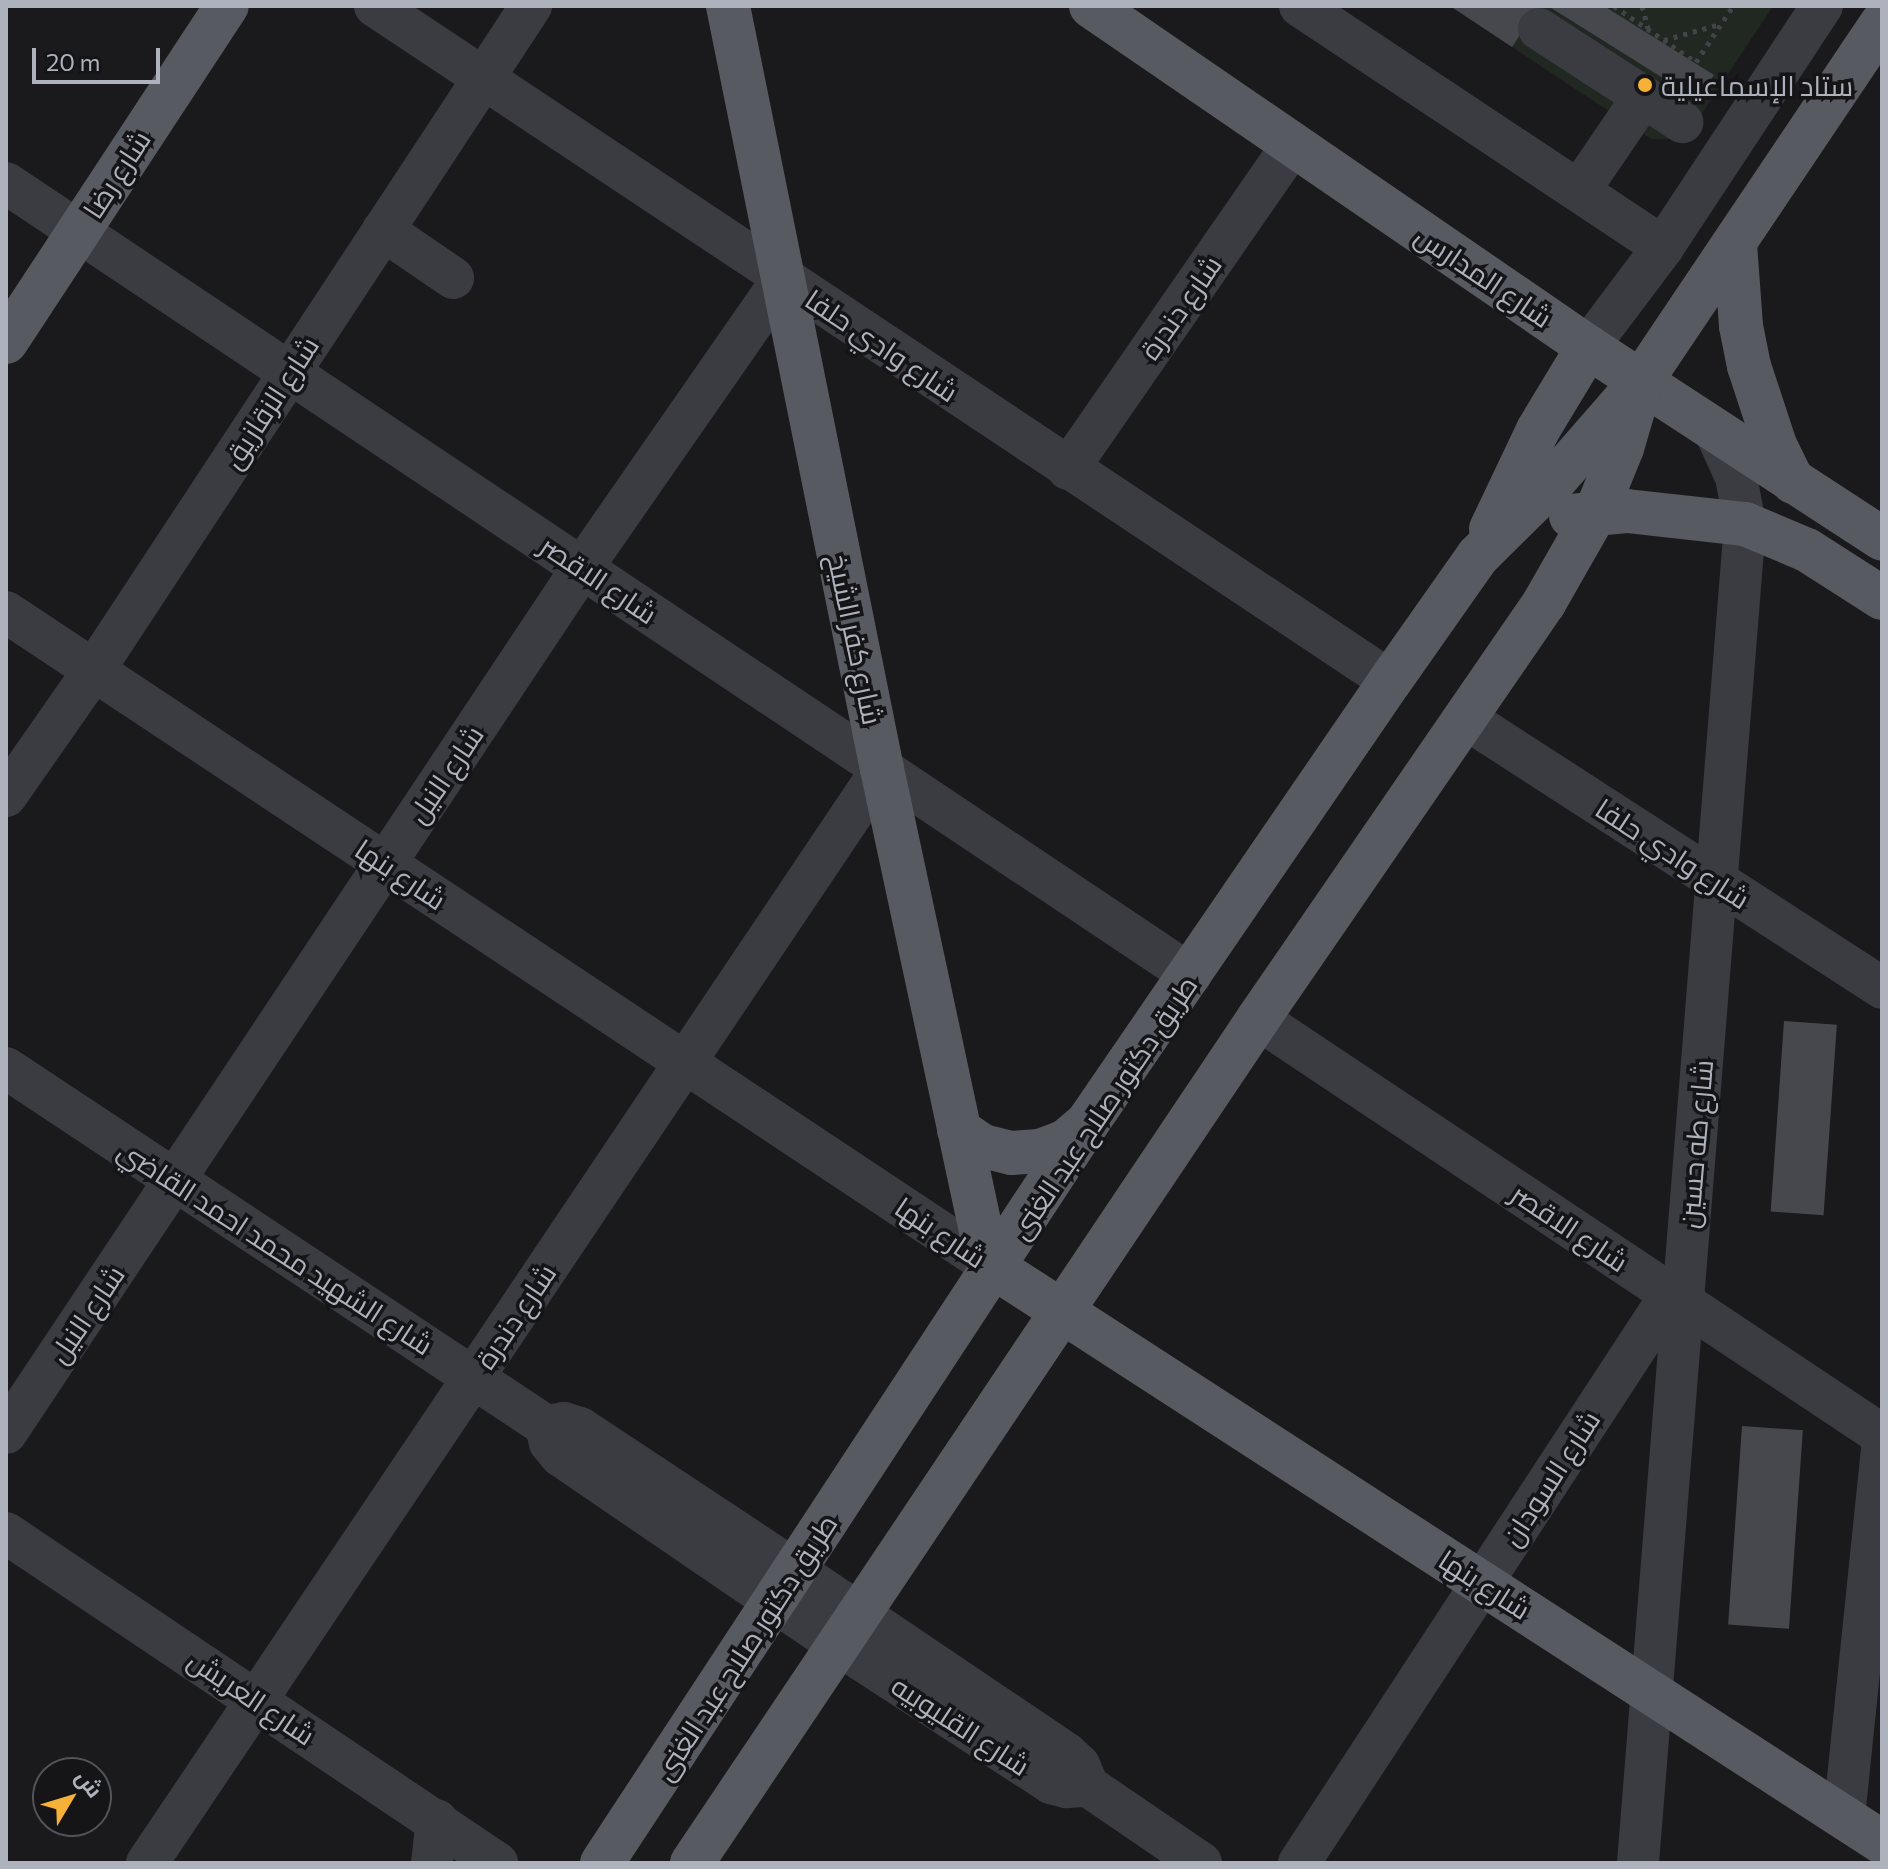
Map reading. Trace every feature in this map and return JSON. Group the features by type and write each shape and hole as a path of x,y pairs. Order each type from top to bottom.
{"main road":[{"name":"شارع رضا","path":"6,342 227,6"},
{"name":"شارع كفر الشيخ","path":"728,6 882,769 981,1232 995,1268"},
{"name":"شارع المدارس","path":"1091,6 1588,347 1882,539"},
{"name":"طريق دكتور صلاح عبد الغنى","path":"602,1863 1088,1122 1390,681 1478,556 1554,481 1642,380 1882,23"},
{"path":"1735,244 1741,326 1749,366 1775,445 1793,482"},
{"path":"1478,556 1538,430 1588,347"},
{"name":"طريق دكتور صلاح عبد الغنى","path":"692,1863 1258,1019 1544,603 1596,512 1622,448 1642,380"},
{"path":"1478,556 1531,527 1596,512 1627,511 1745,524 1807,550 1882,598"},
{"path":"959,1130 983,1146 1011,1153 1040,1151 1066,1141 1088,1122"},
{"name":"شارع بنها","path":"995,1268 1882,1842"}],"street":[{"name":"شارع وادي حلفا","path":"375,6 1390,681"},
{"name":"شارع الزقازيق","path":"6,796 94,670 531,6"},
{"path":"1300,6 1663,247"},
{"path":"1588,347 1663,247 1822,6"},
{"path":"1539,29 1682,122"},
{"path":"1579,191 1643,97"},
{"name":"شارع دندرة","path":"1068,469 1292,145"},
{"name":"شارع الاقصر","path":"6,183 1191,975"},
{"path":"383,230 453,278"},
{"name":"شارع النيل","path":"6,1433 582,568 783,279"},
{"name":"شارع طه حسين","path":"1638,1863 1677,1298 1745,524 1736,477 1715,431"},
{"name":"شارع بنها","path":"6,612 995,1268"},
{"name":"شارع وادي حلفا","path":"1465,718 1882,988"},
{"name":"شارع دندرة","path":"147,1863 882,769"},
{"name":"شارع الاقصر","path":"1258,1019 1882,1435"},
{"name":"شارع الشهيد محمد احمد القاضي","path":"6,1068 546,1426 550,1443 561,1456 786,1586 851,1630"},
{"name":"شارع السودان","path":"1299,1863 1482,1582 1677,1298"},
{"path":"1844,1817 1882,1447"},
{"name":"شارع العريش","path":"6,1533 497,1863"},
{"name":"شارع القليوبيه","path":"851,1630 1051,1783 1066,1787 1088,1786 1201,1863"},
{"path":"432,1863 437,1820"}],"path":[{"path":"1614,6 1696,62 1733,6"},
{"path":"1642,6 1649,30"},
{"path":"1726,6 1728,14"},
{"path":"1663,40 1721,24"}],"shaded area":[{"name":"ستاد الإسماعيلية","path":"1450,6 1773,6 1685,139 1651,139"}],"building":[{"path":"1450,6 1539,6 1512,47"},
{"path":"1548,6 1604,6 1714,75 1698,100"},
{"path":"1784,1021 1837,1025 1824,1215 1771,1212"},
{"path":"1742,1426 1803,1430 1789,1629 1728,1625"}],"place":[{"name":"ستاد الإسماعيلية","path":"1645,85"}]}
